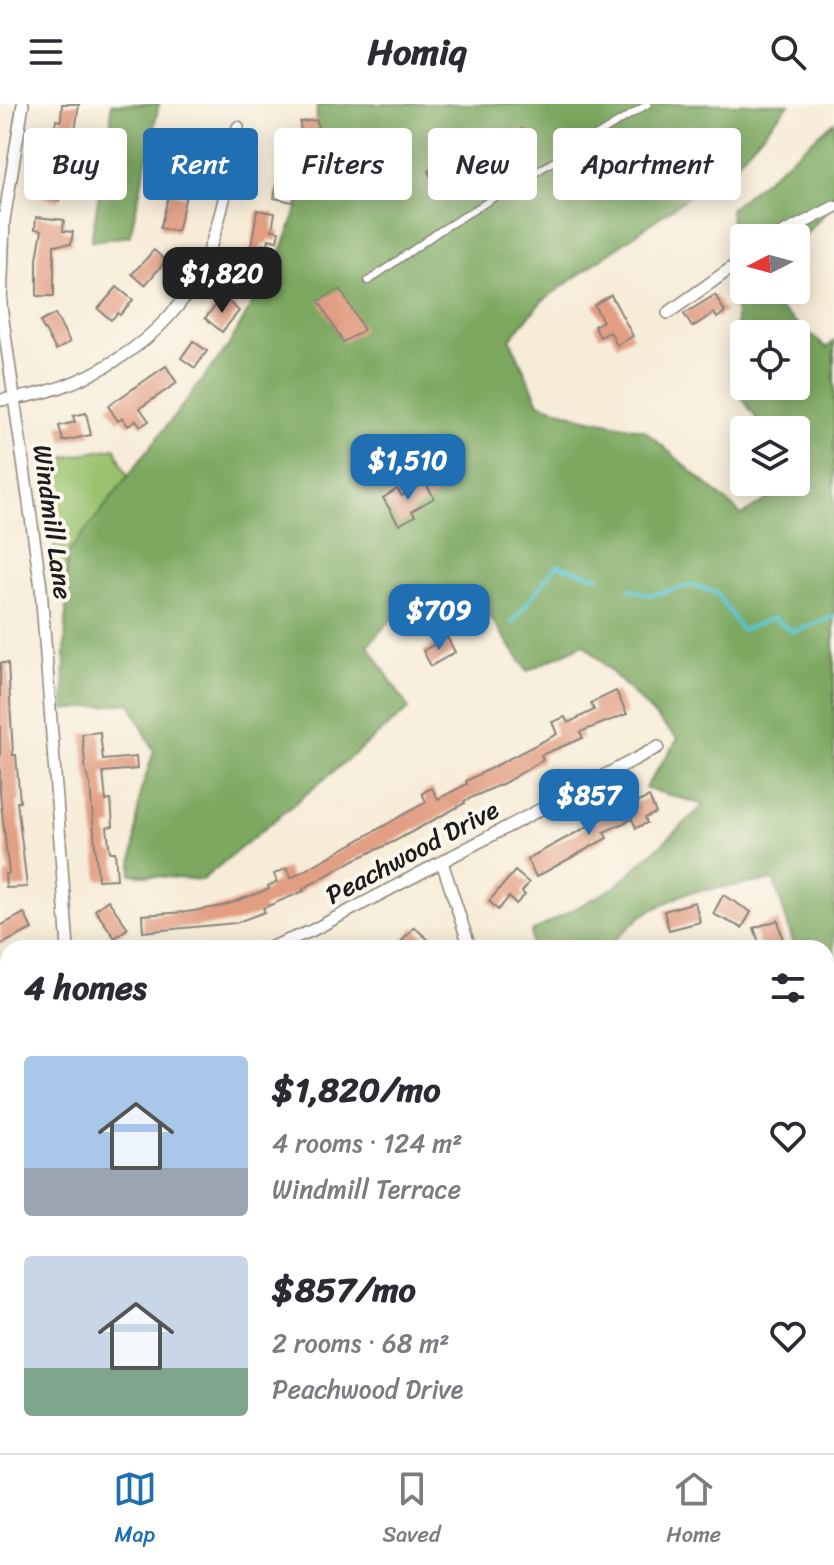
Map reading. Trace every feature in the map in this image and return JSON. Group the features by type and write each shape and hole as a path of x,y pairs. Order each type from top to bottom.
{"street":[{"name":"Windmill Lane","path":"23,104 4,220 1,306 41,588 67,940"},
{"path":"0,400 63,386 102,370 140,344 177,306 200,270 221,214 238,127"},
{"path":"801,224 834,207"},
{"path":"668,313 730,269"},
{"name":"Peachwood Drive","path":"289,940 658,747"},
{"path":"442,862 467,940"}],"lane":[{"path":"368,281 441,230 648,104"}],"green space":[{"path":"111,104 159,104 154,128 143,128 143,177 130,236 91,241 98,200 127,200 127,128 110,128"},
{"path":"317,104 789,104 741,158 741,128 553,128 553,200 683,200 542,301 510,339 539,403 581,417 644,430 742,515 772,496 810,496 810,416 754,416 743,400 810,400 810,334 827,348 834,341 834,940 793,940 774,880 686,893 642,915 615,940 532,940 531,932 615,887 704,805 645,788 678,739 584,644 527,671 483,606 404,605 368,645 409,709 202,880 131,874 140,794 154,751 130,703 64,710 67,555 229,345 280,254 301,200 412,200 412,128 316,128"},
{"path":"834,122 834,203 810,230 810,224 731,224 730,209"},
{"path":"735,304 781,304 780,309 793,320 736,320"},
{"path":"115,448 136,495 61,591 42,462"}],"building":[{"path":"62,104 79,104 76,128 55,128 56,120 61,121"},
{"path":"317,120 318,128 300,128 300,122"},
{"path":"168,200 185,200 177,232 160,228"},
{"path":"257,210 275,213 272,230 279,231 277,241 269,239 268,244 263,244 254,267 261,270 254,289 229,280 235,261 240,262 244,252 250,254"},
{"path":"36,217 64,220 63,231 73,232 71,244 54,245 54,296 37,296 37,259 42,230 35,229"},
{"path":"154,250 166,261 145,285 132,274"},
{"path":"117,287 133,300 111,320 98,309"},
{"path":"340,289 364,330 343,342 319,301"},
{"path":"611,295 633,336 617,345 610,332 600,337 594,326 603,321 594,305"},
{"path":"715,295 725,312 717,318 714,313 692,327 684,314"},
{"path":"223,297 239,311 222,332 205,318"},
{"path":"55,314 70,342 56,350 40,322"},
{"path":"193,341 207,351 195,368 181,358"},
{"path":"166,366 177,383 140,408 149,421 141,426 136,420 128,426 123,418 118,421 108,406"},
{"path":"86,413 91,435 63,441 59,426 75,422 73,416"},
{"path":"425,482 434,498 412,511 415,516 399,525 383,498 397,489 402,496"},
{"path":"447,637 455,652 431,666 423,651"},
{"path":"0,663 8,663 13,755 16,755 20,802 17,802 27,887 6,888 5,874 9,873 0,794"},
{"path":"616,691 627,714 580,732 583,738 541,755 543,760 504,783 354,860 304,891 263,908 265,912 235,923 143,932 142,915 223,906 269,889 268,886 277,882 274,874 287,868 291,878 426,802 422,793 432,788 438,799 467,784 466,781 557,734 552,722 565,717 568,723 594,710 591,703"},
{"path":"100,732 103,760 136,757 137,769 103,772 106,801 111,800 113,826 107,827 110,852 115,852 117,879 98,880 82,734"},
{"path":"649,797 656,813 645,818 647,823 636,828 632,819 604,832 607,838 536,877 527,859"},
{"path":"515,871 529,883 522,892 525,895 516,904 509,897 498,910 489,901"},
{"path":"723,895 751,912 742,928 713,914"},
{"path":"108,900 128,928 115,938 95,910"},
{"path":"695,902 700,922 669,930 664,911"},
{"path":"24,913 32,929 10,940 0,940 0,926"},
{"path":"778,920 783,940 758,940 754,928"},
{"path":"414,927 429,940 403,940"}],"waterway":[{"path":"512,623 557,565 599,577"},
{"path":"629,589 651,595 693,585 717,593 741,630 773,618 793,632 834,617"}]}
